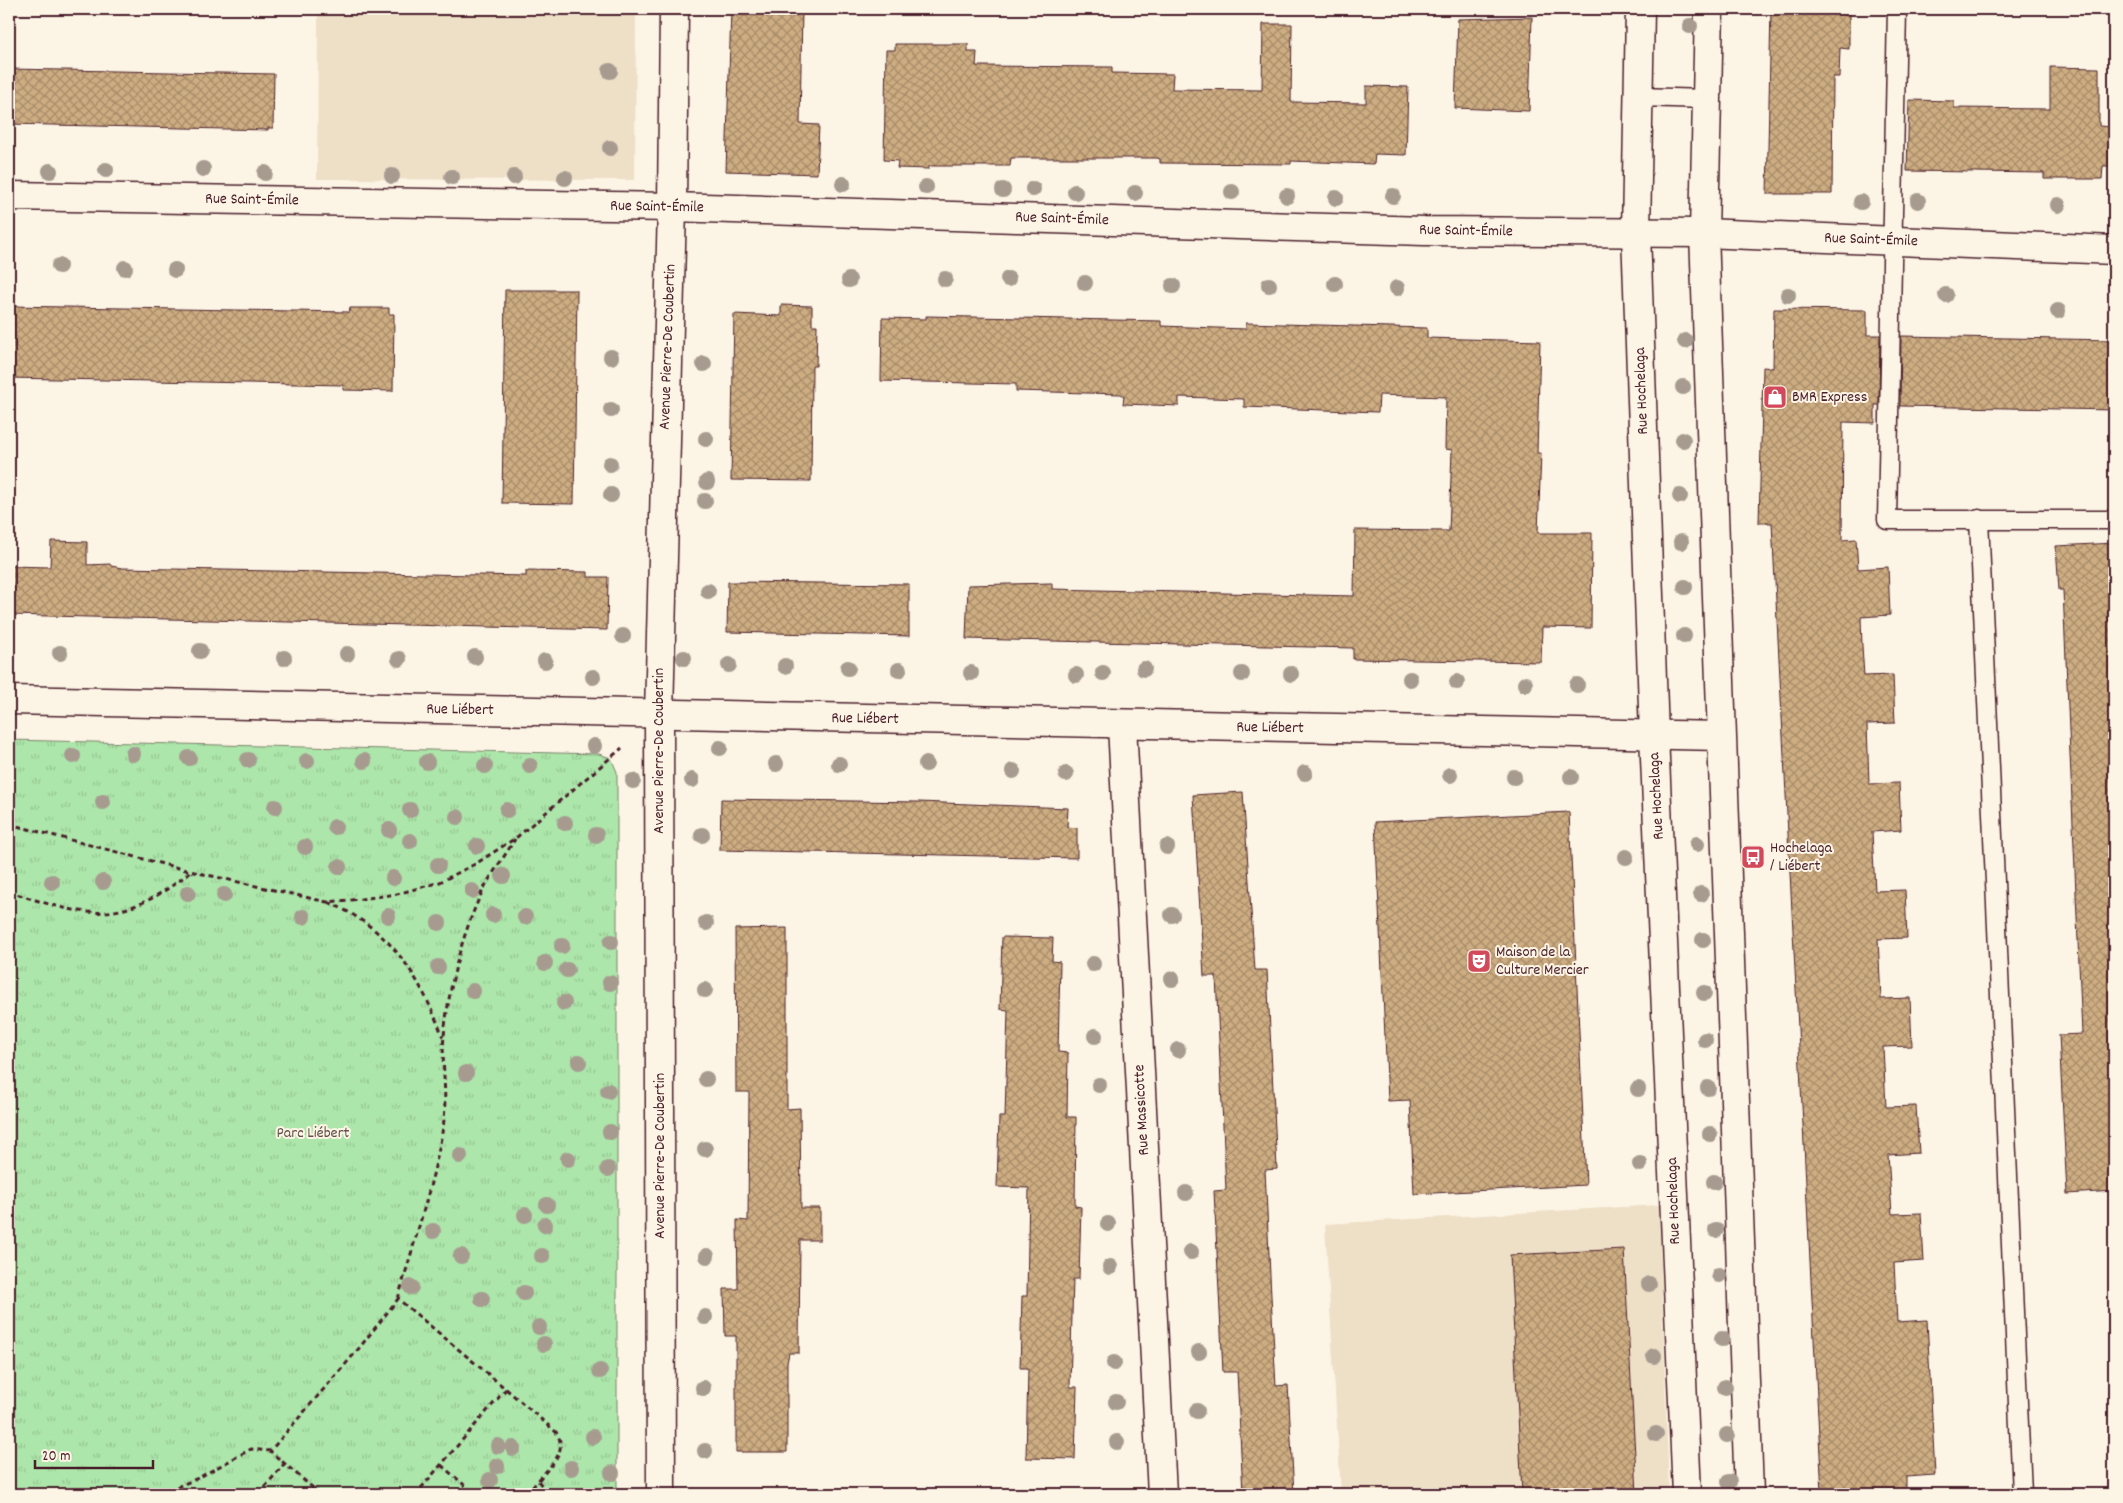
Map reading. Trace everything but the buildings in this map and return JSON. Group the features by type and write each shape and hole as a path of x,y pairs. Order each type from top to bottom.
{"street":[{"name":"Avenue Pierre-De Coubertin","path":"661,1494 658,714 672,207 674,9"},
{"name":"Rue Hochelaga","path":"1640,9 1636,233 1654,735 1687,1494"},
{"path":"1709,9 1704,232 1749,1494"},
{"name":"Rue Saint-Émile","path":"9,196 672,207 1414,231 1704,232 2114,250"},
{"name":"Rue Liébert","path":"9,700 1122,725 1721,736"},
{"name":"Rue Massicotte","path":"1122,725 1162,1494"}],"lane":[{"path":"1896,9 1887,520 2114,520"},
{"path":"1638,97 1707,99"},
{"path":"1979,519 2022,1494"}],"path":[{"path":"327,902 397,894 440,882 477,863 517,837 611,758"},
{"path":"9,824 190,871 327,902 346,910 378,933 404,960 427,996 444,1038"},
{"path":"270,1451 356,1352 398,1299 425,1209 443,1124 444,1038 452,985 464,934 484,889 517,837"},
{"path":"9,892 81,912 110,910 136,906 157,897 190,871"},
{"path":"398,1299 556,1432 562,1441 562,1449 526,1494"},
{"path":"416,1494 506,1389"},
{"path":"160,1494 198,1478 251,1449 270,1451 320,1494"},
{"path":"259,1494 284,1464"},
{"path":"441,1465 474,1494"},
{"path":"538,1481 549,1494"}],"shaded area":[{"path":"318,9 636,9 635,180 317,179"},
{"path":"1659,1205 1669,1494 1341,1494 1325,1224"}],"green space":[{"name":"Parc Liébert","path":"9,740 599,754 611,758 617,772 617,1494 9,1494"}],"place":[{"name":"BMR Express","path":"1775,397"},
{"name":"Hochelaga / Liébert","path":"1753,857"},
{"name":"Maison de la Culture Mercier","path":"1479,961"}]}
